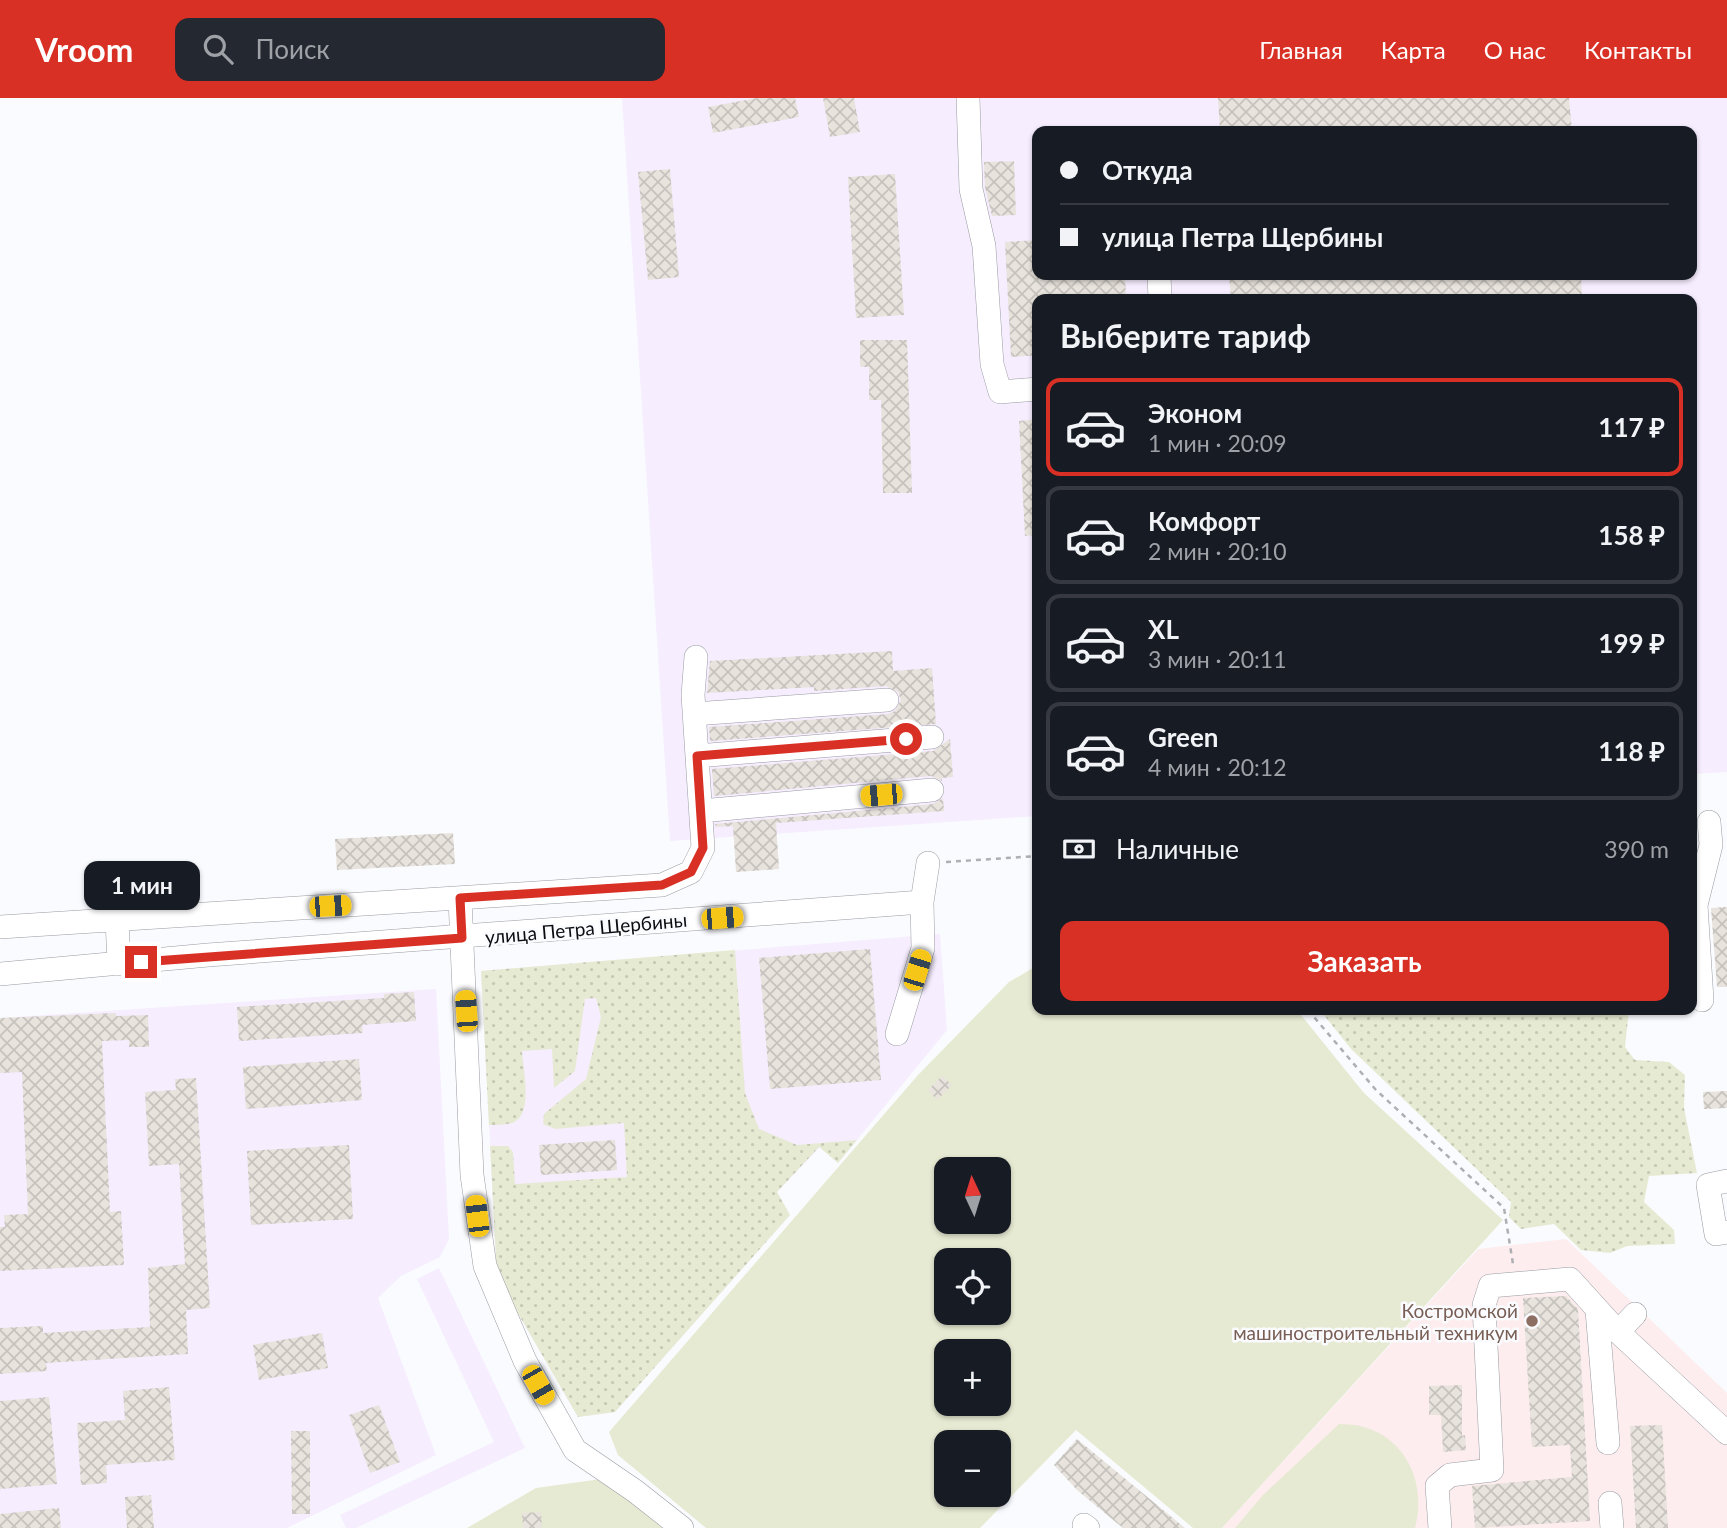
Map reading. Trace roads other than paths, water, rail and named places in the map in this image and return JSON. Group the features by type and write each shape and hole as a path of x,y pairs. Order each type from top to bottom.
{"street":[{"path":"968,98 971,189 984,246 992,364 1000,392 1032,389"},
{"path":"0,928 662,885 691,872 703,848 694,715 696,657"},
{"path":"694,715 887,700"},
{"path":"697,756 932,737"},
{"path":"701,811 932,790"},
{"path":"1697,901 1710,845 1709,822"},
{"path":"897,1034 923,948 922,902 929,863"},
{"path":"134,887 147,917"},
{"path":"460,898 472,1175 485,1266 525,1361 575,1450 635,1491 682,1528"},
{"name":"улица Петра Щербины","path":"0,974 208,955 922,902"},
{"path":"117,919 119,964"},
{"path":"1697,921 1702,1000"},
{"path":"1727,1181 1708,1185 1716,1234 1727,1232"},
{"path":"1440,1528 1437,1486 1450,1475 1492,1470 1484,1305 1490,1286 1570,1279 1618,1332 1727,1433"},
{"path":"1597,1310 1608,1443"},
{"path":"1618,1332 1635,1314"},
{"path":"1610,1503 1612,1528"}],"place":[{"name":"Костромской машиностроительный техникум","path":"1532,1321"}]}
